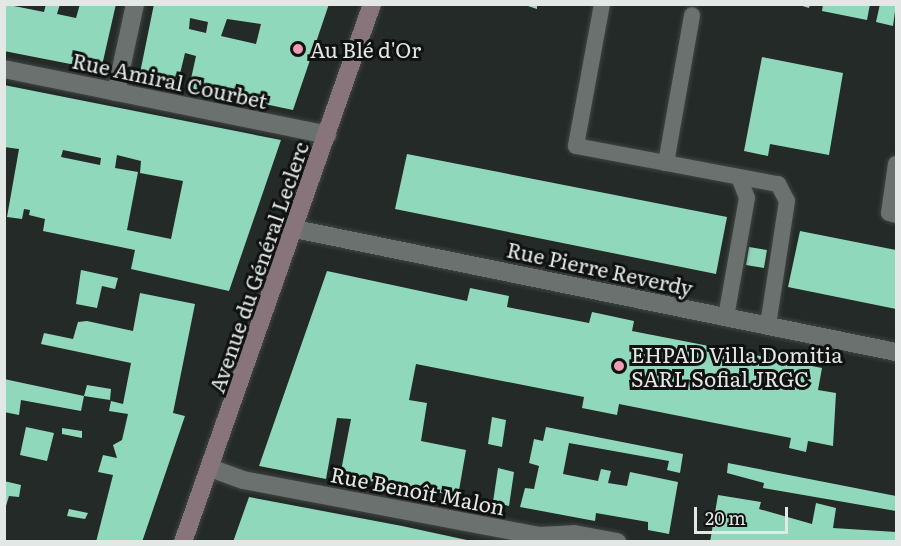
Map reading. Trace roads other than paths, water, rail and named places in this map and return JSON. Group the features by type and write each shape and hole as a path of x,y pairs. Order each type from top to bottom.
{"main road":[{"name":"Avenue du Général Leclerc","path":"183,542 213,469 372,4"}],"street":[{"path":"116,92 135,4"},
{"name":"Rue Amiral Courbet","path":"4,69 327,135"},
{"name":"Rue Pierre Reverdy","path":"295,230 897,351"},
{"name":"Rue Benoît Malon","path":"213,469 243,480 539,536 574,534 616,542"}],"lane":[{"path":"602,4 576,146 778,184 787,201 768,326"},
{"path":"666,163 692,15"},
{"path":"897,164 888,213 897,215"},
{"path":"726,317 747,198 739,177"}],"place":[{"name":"Au Blé d'Or","path":"298,49"},
{"name":"EHPAD Villa Domitia SARL Sofial JRGC","path":"619,366"}]}
